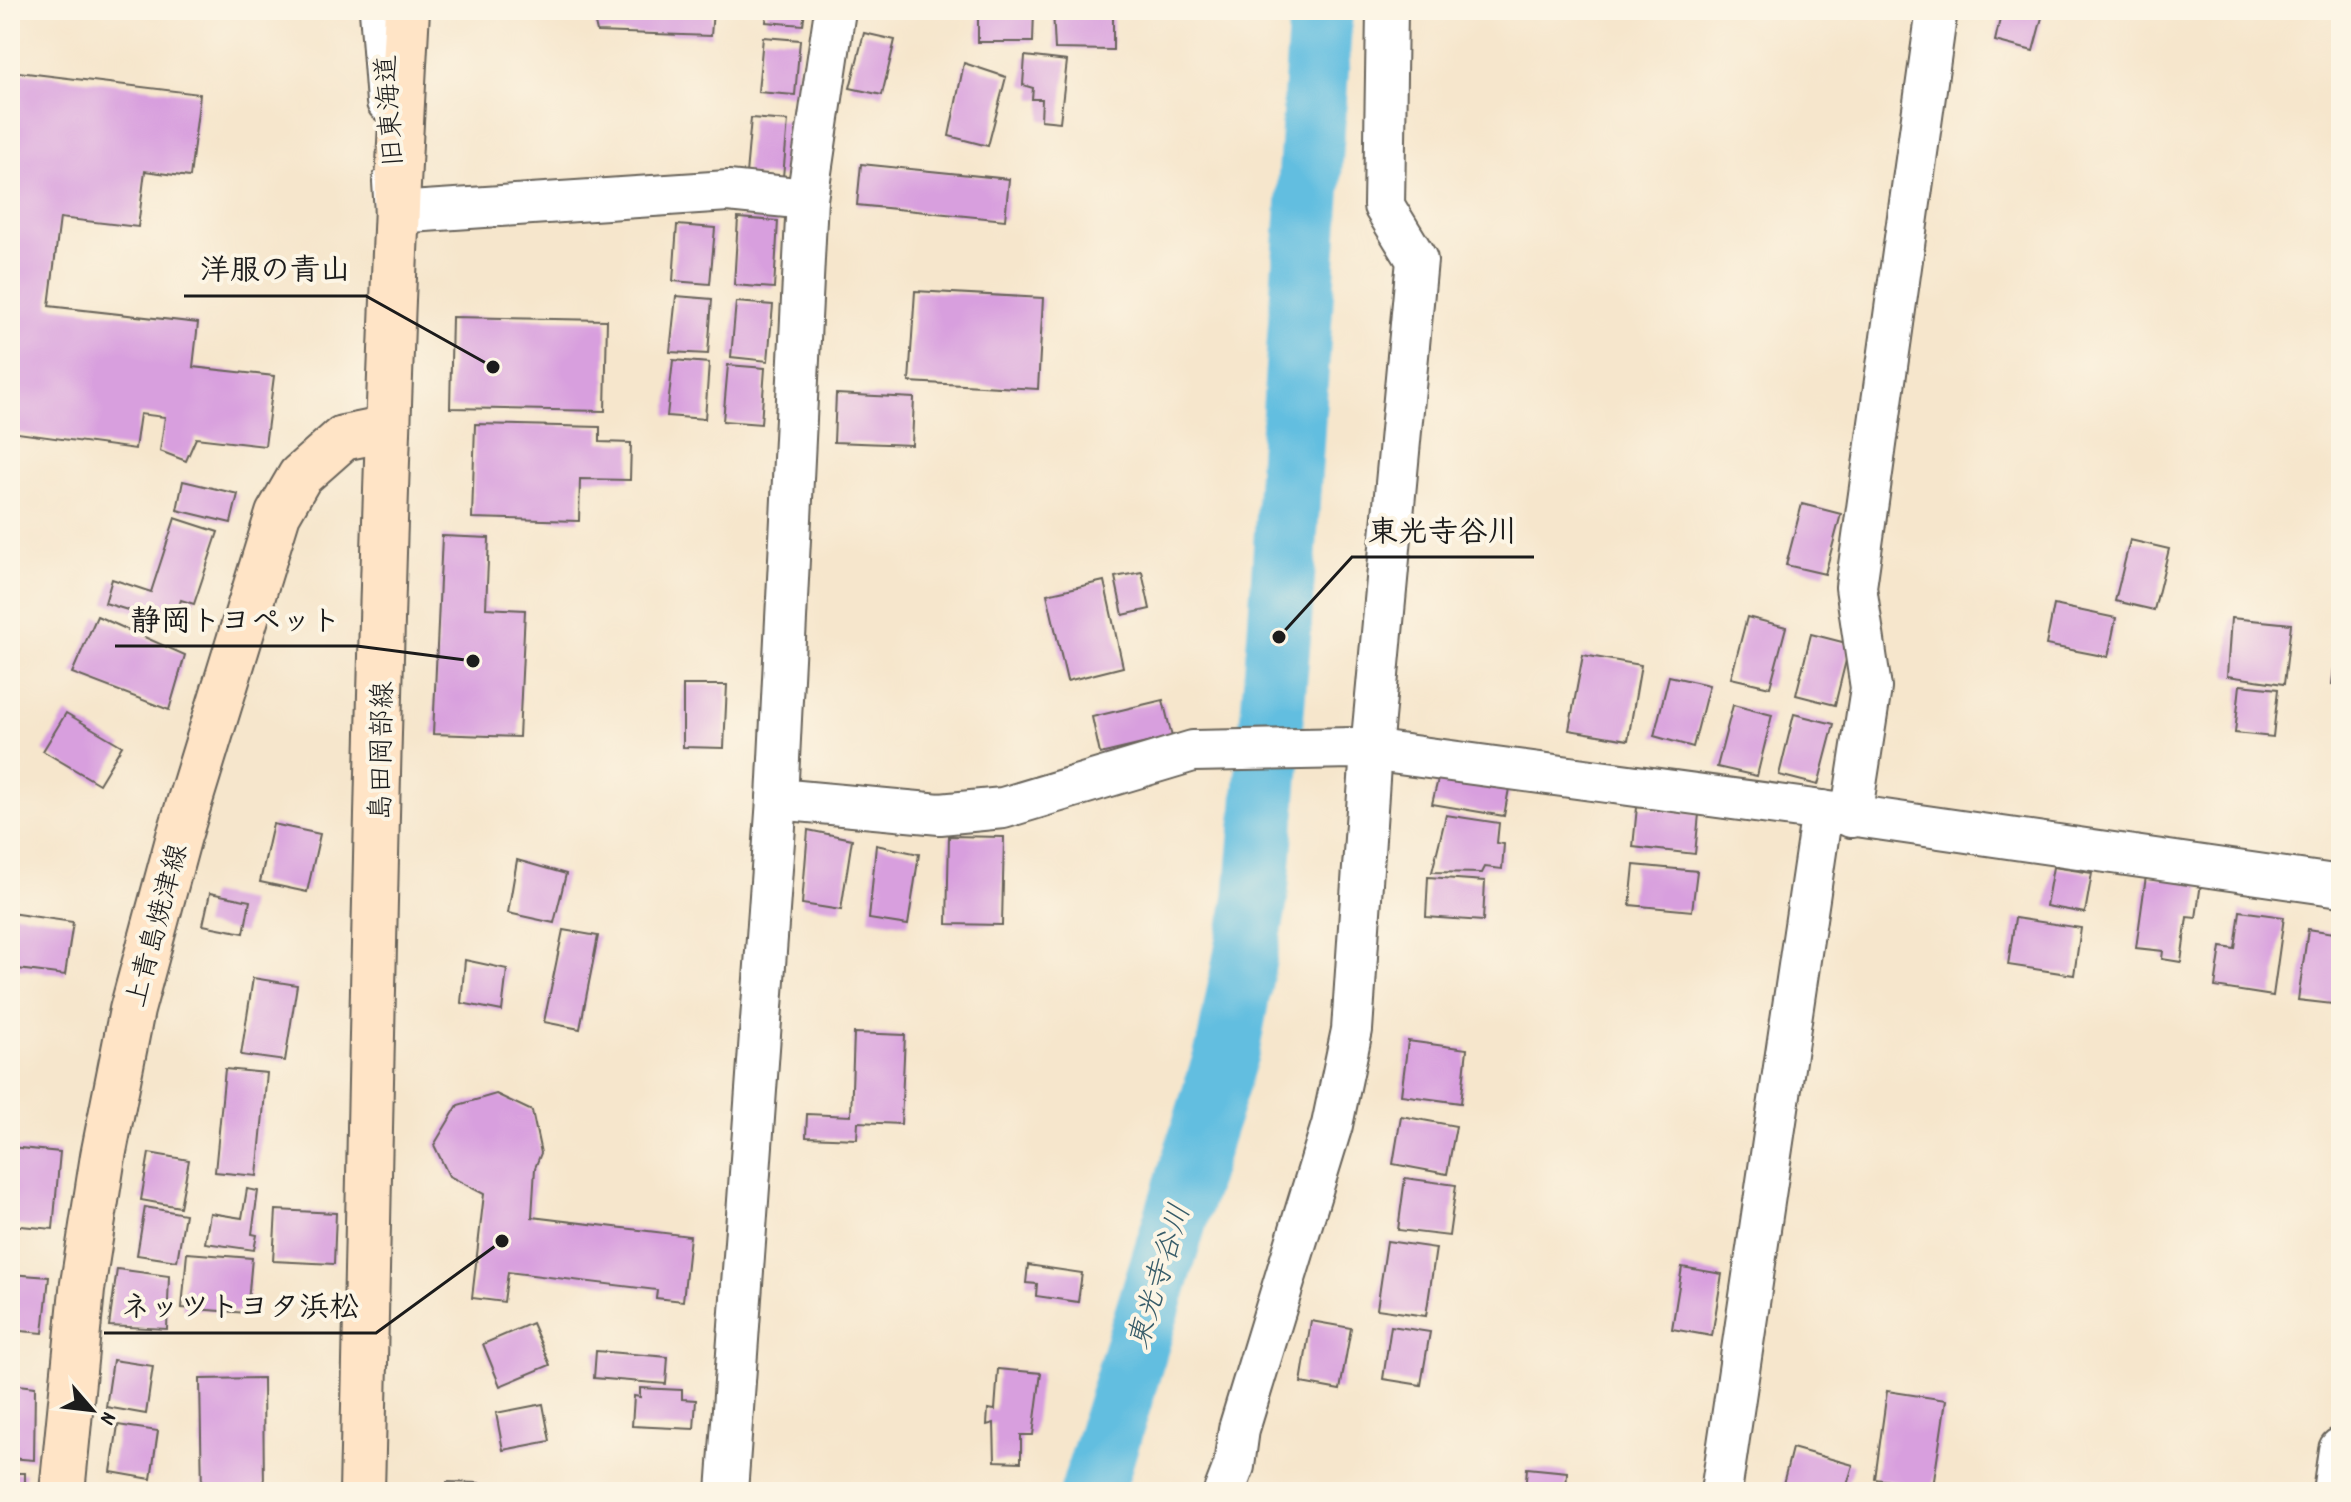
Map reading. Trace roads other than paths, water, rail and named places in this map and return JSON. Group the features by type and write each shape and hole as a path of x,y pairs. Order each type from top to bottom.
{"main road":[{"name":"島田岡部線","path":"362,1492 388,429 395,213 407,10"},
{"name":"上青島焼津線","path":"62,1492 82,1290 103,1156 132,1010 179,836 278,514 300,476 343,438 388,429"}],"street":[{"name":"旧東海道","path":"380,10 395,213"},
{"path":"727,1492 777,799 807,199 835,10"},
{"path":"1224,1492 1234,1466 1239,1429 1332,1125 1352,1030 1362,749 1417,260 1384,206 1387,10"},
{"path":"1721,1492 1837,814 1871,688 1856,587 1937,10"},
{"path":"395,213 728,191 807,199"},
{"path":"777,799 940,814 1003,808 1193,751 1362,749 2341,886"},
{"path":"2335,1492 2341,1450"}],"waterway":[{"name":"東光寺谷川","path":"1092,1492 1228,1048 1256,899 1279,637 1321,10"}],"place":[{"name":"洋服の青山","path":"493,367"},
{"name":"東光寺谷川","path":"1279,637"},
{"name":"静岡トヨペット","path":"473,661"},
{"name":"ネッツトヨタ浜松","path":"502,1241"}]}
